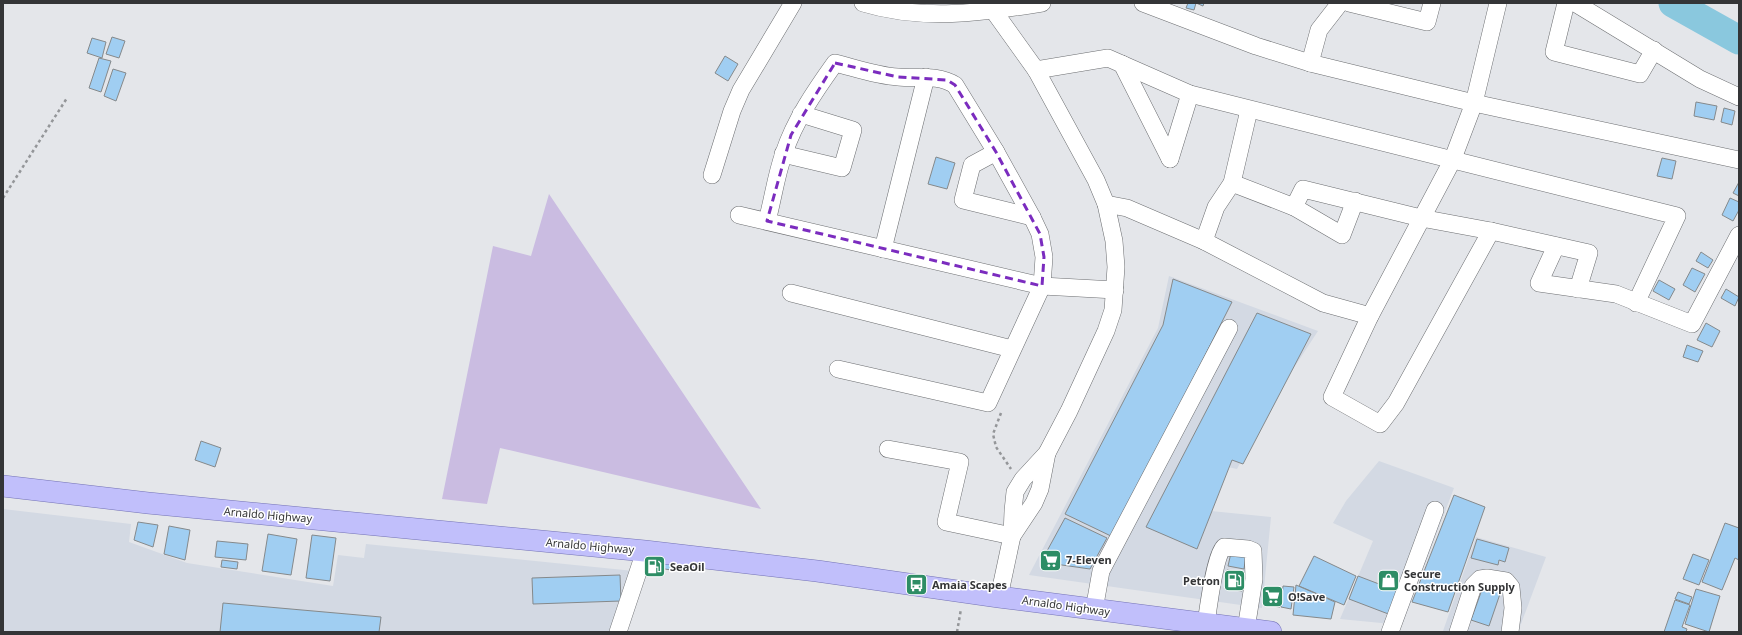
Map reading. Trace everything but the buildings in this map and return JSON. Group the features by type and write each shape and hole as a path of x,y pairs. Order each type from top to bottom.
{"main road":[{"name":"Arnaldo Highway","path":"3,486 148,503 645,551 817,571 1094,610 1204,628 1246,629 1271,632"}],"street":[{"path":"712,175 732,111 741,90 793,3"},
{"path":"864,3 907,13 940,15 991,7 1042,3"},
{"path":"1143,3 1256,46 1310,63 1474,103 1739,160"},
{"path":"1310,63 1319,30 1340,3"},
{"path":"1349,3 1427,22 1432,3"},
{"path":"1491,231 1396,403 1380,424 1332,397 1370,316 1452,161 1474,103 1498,3"},
{"path":"1566,3 1554,52 1640,74 1654,50"},
{"path":"1575,3 1700,79 1739,97"},
{"path":"991,7 1036,70 1096,180 1106,204 1114,240 1116,267 1112,310 1106,331 1069,411 1047,453 1023,479 1015,492 1012,536 1000,597"},
{"path":"1036,70 1108,58 1190,94 1452,161 1677,216 1636,303"},
{"path":"767,221 784,154 801,114 834,63 898,77 926,77 947,80 955,85 996,152 1032,217 1040,234 1044,257 1042,286 988,403 838,369"},
{"path":"1122,64 1170,159 1190,94"},
{"path":"883,249 926,77"},
{"path":"1204,241 1216,207 1232,182 1250,110"},
{"path":"784,154 842,168 853,130 801,114"},
{"path":"996,152 972,164 963,200 1032,217"},
{"path":"1232,182 1294,207 1342,235 1355,201"},
{"path":"1294,207 1303,189 1421,218 1491,231 1589,253 1578,289"},
{"path":"1106,204 1127,208 1204,241 1323,303 1370,316"},
{"path":"739,215 1042,286 1115,290"},
{"path":"1556,246 1539,283 1616,294 1692,324 1739,235"},
{"path":"792,293 1012,349"},
{"path":"1094,610 1101,571 1229,328"},
{"path":"888,449 960,462 946,522 1012,536"},
{"path":"1390,632 1435,510"},
{"path":"1204,628 1221,550 1224,547 1248,549 1253,551 1254,579 1246,629"},
{"path":"618,632 645,551"},
{"path":"1458,632 1473,586 1480,579 1487,578 1506,581 1511,587 1513,608 1510,632"}],"path":[{"path":"3,198 67,98"},
{"path":"988,403 1001,413 992,434 996,447 1014,473"},
{"path":"957,632 964,592"}],"highlighted area":[{"path":"835,63 898,77 947,80 955,85 996,152 1040,234 1044,257 1042,286 767,221 791,135"}],"shaded area":[{"path":"549,194 761,509 500,448 487,504 442,499 493,246 531,256"},
{"path":"1169,276 1318,331 1271,403 1237,469 1228,467 1211,511 1271,517 1262,608 1029,575 1158,328"},
{"name":"Secure Construction Supply","path":"1379,461 1454,488 1402,625 1340,619 1373,541 1333,523 1346,501"},
{"path":"3,509 131,524 129,542 187,563 333,586 338,555 364,558 366,544 634,571 612,632 3,632"},
{"path":"1476,537 1546,557 1518,632 1443,631"}],"waterway":[{"path":"1673,3 1739,40"}],"place":[{"name":"7-Eleven","path":"1050,560"},
{"name":"SeaOil","path":"655,567"},
{"name":"Secure Construction Supply","path":"1388,580"},
{"name":"Petron","path":"1235,581"},
{"name":"Amaia Scapes","path":"916,585"},
{"name":"O!Save","path":"1273,597"}]}
